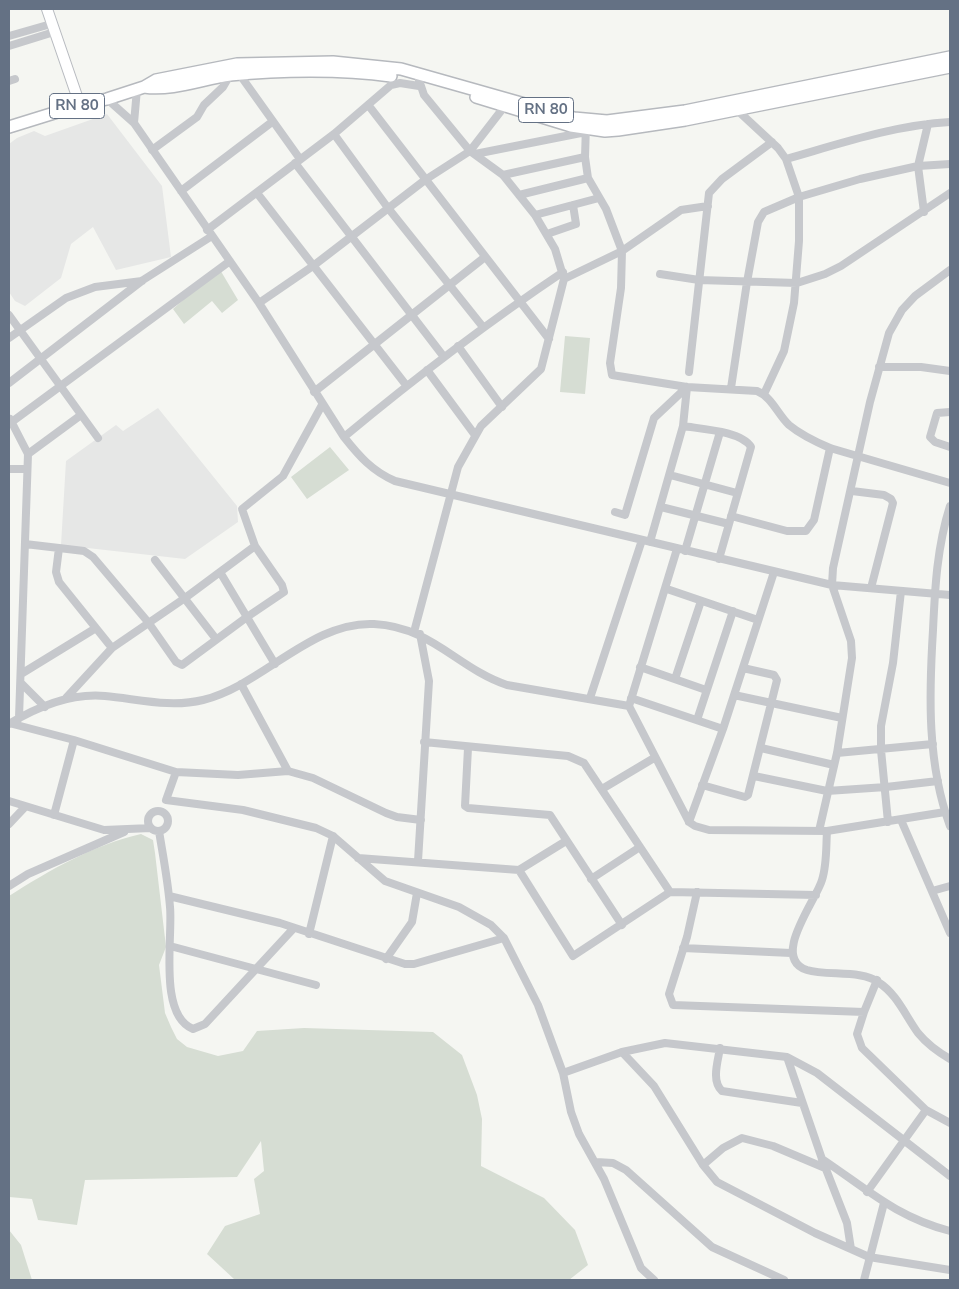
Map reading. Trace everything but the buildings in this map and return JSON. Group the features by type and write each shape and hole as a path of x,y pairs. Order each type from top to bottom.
{"main road":[{"path":"47,9 80,105"},
{"name":"RN 80","path":"9,127 80,105 107,99 140,88 156,80 222,66 310,67 367,65 420,73 586,127 607,121 685,112 950,56"},
{"name":"RN 80","path":"140,88 158,89 235,75 310,67 384,75 586,127 618,130 737,110 950,67"}],"street":[{"path":"9,36 52,28"},
{"path":"9,46 52,28"},
{"path":"152,150 197,117 204,105 235,75 272,122 350,237 444,357"},
{"path":"9,383 143,280 209,233 369,106 393,84 419,83 433,107 473,152 503,175 535,215 547,234 564,276 550,339 537,376 502,407 475,435 458,468 451,494 417,633 429,681 418,862"},
{"path":"134,123 140,88"},
{"path":"107,99 134,123 259,303 344,437 358,454 379,474 395,481 832,585 950,595"},
{"path":"369,106 550,339"},
{"path":"473,152 504,106"},
{"path":"737,110 772,142 786,160 799,197 797,283 784,351 764,394"},
{"path":"181,191 272,122"},
{"path":"786,160 857,139 928,124 950,122"},
{"path":"924,212 918,166 928,124"},
{"path":"259,303 313,266 425,180 473,152 586,127 585,157 588,178 614,225 622,251 622,288 610,370 612,375 618,378 687,387 731,388 764,394 789,424 814,441 830,448 950,483"},
{"path":"334,134 388,208 483,327"},
{"path":"689,372 709,193 714,186 772,142"},
{"path":"503,175 585,157"},
{"path":"731,388 747,282 761,216 773,207 799,197 860,179 918,166 950,164"},
{"path":"519,195 588,178"},
{"path":"257,193 406,385"},
{"path":"660,274 699,280 797,283 825,274 840,266 950,194"},
{"path":"535,215 599,198"},
{"path":"547,234 576,224 573,205"},
{"path":"344,437 406,385 520,301 564,276 622,251 681,210 708,206"},
{"path":"314,392 485,257"},
{"path":"20,718 28,454 10,421 230,261"},
{"path":"950,270 915,296 902,310 889,333 879,367 833,568 832,585 850,641 852,658 837,753 827,791 823,831 823,878 794,938 792,953 798,965 807,970 877,980 892,994 919,1034 931,1047 950,1060"},
{"path":"9,338 66,298 95,287 143,280"},
{"path":"9,315 98,438"},
{"path":"458,346 502,407"},
{"path":"879,367 921,366 950,372"},
{"path":"427,370 475,435"},
{"path":"590,698 646,541 661,507 683,426 687,387"},
{"path":"615,512 625,515 654,418 687,387"},
{"path":"24,544 84,552 93,557 148,622 179,665 186,663 216,639 284,592 282,585 255,546 242,509 283,476 322,405"},
{"path":"950,412 938,413 930,437 935,442 950,447"},
{"path":"28,454 81,414"},
{"path":"683,426 720,432 745,439 751,447 719,559"},
{"path":"720,432 695,516 667,589 640,667 629,706 654,758 689,822 709,830 823,831 945,812"},
{"path":"661,507 695,516 730,520 788,531 806,531 814,520 830,448"},
{"path":"9,469 27,469"},
{"path":"670,475 737,492"},
{"path":"852,491 884,495 891,499 893,503 871,588"},
{"path":"950,506 939,547 931,668 933,744 938,780 950,826"},
{"path":"66,698 112,648 185,598 255,546"},
{"path":"59,548 56,577 112,648"},
{"path":"155,560 216,639"},
{"path":"220,572 275,664"},
{"path":"689,822 723,729 774,572"},
{"path":"667,589 758,620"},
{"path":"888,822 881,750 881,726 893,664 901,591"},
{"path":"675,679 701,600"},
{"path":"697,720 733,611"},
{"path":"9,724 66,698 106,696 151,703 201,700 241,684 332,630 345,625 374,624 417,633 500,683 629,706"},
{"path":"21,674 96,628"},
{"path":"640,667 706,690"},
{"path":"702,785 746,797 754,776 777,680 776,676 743,668"},
{"path":"20,683 46,707"},
{"path":"241,684 288,771"},
{"path":"734,695 842,718"},
{"path":"630,698 723,729"},
{"path":"9,724 74,740 176,772 238,775 288,771 313,778 386,813 397,817 421,820"},
{"path":"54,815 74,740"},
{"path":"424,742 468,748 574,757 584,763 670,892"},
{"path":"837,753 933,744"},
{"path":"468,748 465,806 468,808 550,815 622,925"},
{"path":"761,748 834,764"},
{"path":"602,789 654,758"},
{"path":"161,811 176,772"},
{"path":"754,776 827,791 886,787 938,780"},
{"path":"166,800 243,810 316,828 333,836 385,881 472,913 491,924 504,938 538,1004 562,1073 571,1112 579,1134 596,1162 638,1261 654,1280"},
{"path":"9,802 97,829 111,831 151,828 159,831"},
{"path":"9,824 26,807"},
{"path":"151,828 150,816 155,812 161,811"},
{"path":"159,831 166,827 168,820 161,811"},
{"path":"901,820 950,934"},
{"path":"9,886 28,874 110,841 128,830"},
{"path":"159,831 169,896 169,968 174,1006 182,1022 193,1029 205,1024 293,929"},
{"path":"309,934 333,836"},
{"path":"358,858 519,870 566,841"},
{"path":"591,879 640,847"},
{"path":"519,870 573,956 670,892 816,895"},
{"path":"932,891 950,886"},
{"path":"697,892 669,994 673,1005 864,1012"},
{"path":"386,959 412,922 416,893"},
{"path":"169,896 280,923 293,929 405,964 414,964 504,938"},
{"path":"170,946 316,985"},
{"path":"683,948 792,953"},
{"path":"877,980 856,1034 858,1043 926,1110 950,1123"},
{"path":"562,1073 622,1052 664,1043 787,1057 817,1073 950,1176"},
{"path":"720,1048 716,1075 717,1086 722,1091 802,1103"},
{"path":"622,1052 654,1086 710,1176 724,1186 851,1250 869,1257 950,1270"},
{"path":"787,1057 825,1168 847,1223 851,1250"},
{"path":"867,1192 926,1110"},
{"path":"703,1165 723,1148 742,1138 773,1146 825,1168"},
{"path":"822,1159 867,1192 913,1220 950,1231"},
{"path":"596,1162 613,1163 626,1170 670,1212 712,1248 784,1280"},
{"path":"864,1280 884,1203"}],"shaded area":[{"path":"107,114 162,186 171,257 116,270 93,227 71,244 61,278 25,306 15,301 9,292 9,144 17,138 34,131 45,136"},
{"path":"219,268 238,300 222,313 212,301 184,324 173,309"},
{"path":"565,336 590,338 585,394 560,392"},
{"path":"158,408 237,506 238,522 185,559 61,545 66,461 116,425 123,431"},
{"path":"330,447 349,470 307,499 291,477"},
{"path":"141,834 153,840 166,947 159,965 165,1013 177,1039 187,1047 218,1056 243,1051 257,1031 304,1028 433,1032 462,1055 477,1095 482,1119 481,1166 544,1198 575,1230 588,1265 569,1280 234,1279 207,1254 225,1226 260,1214 254,1179 264,1171 261,1141 237,1177 85,1180 77,1225 38,1220 32,1199 9,1197 9,896 72,859 106,845"},
{"path":"9,1230 21,1245 32,1280 9,1280"}]}
